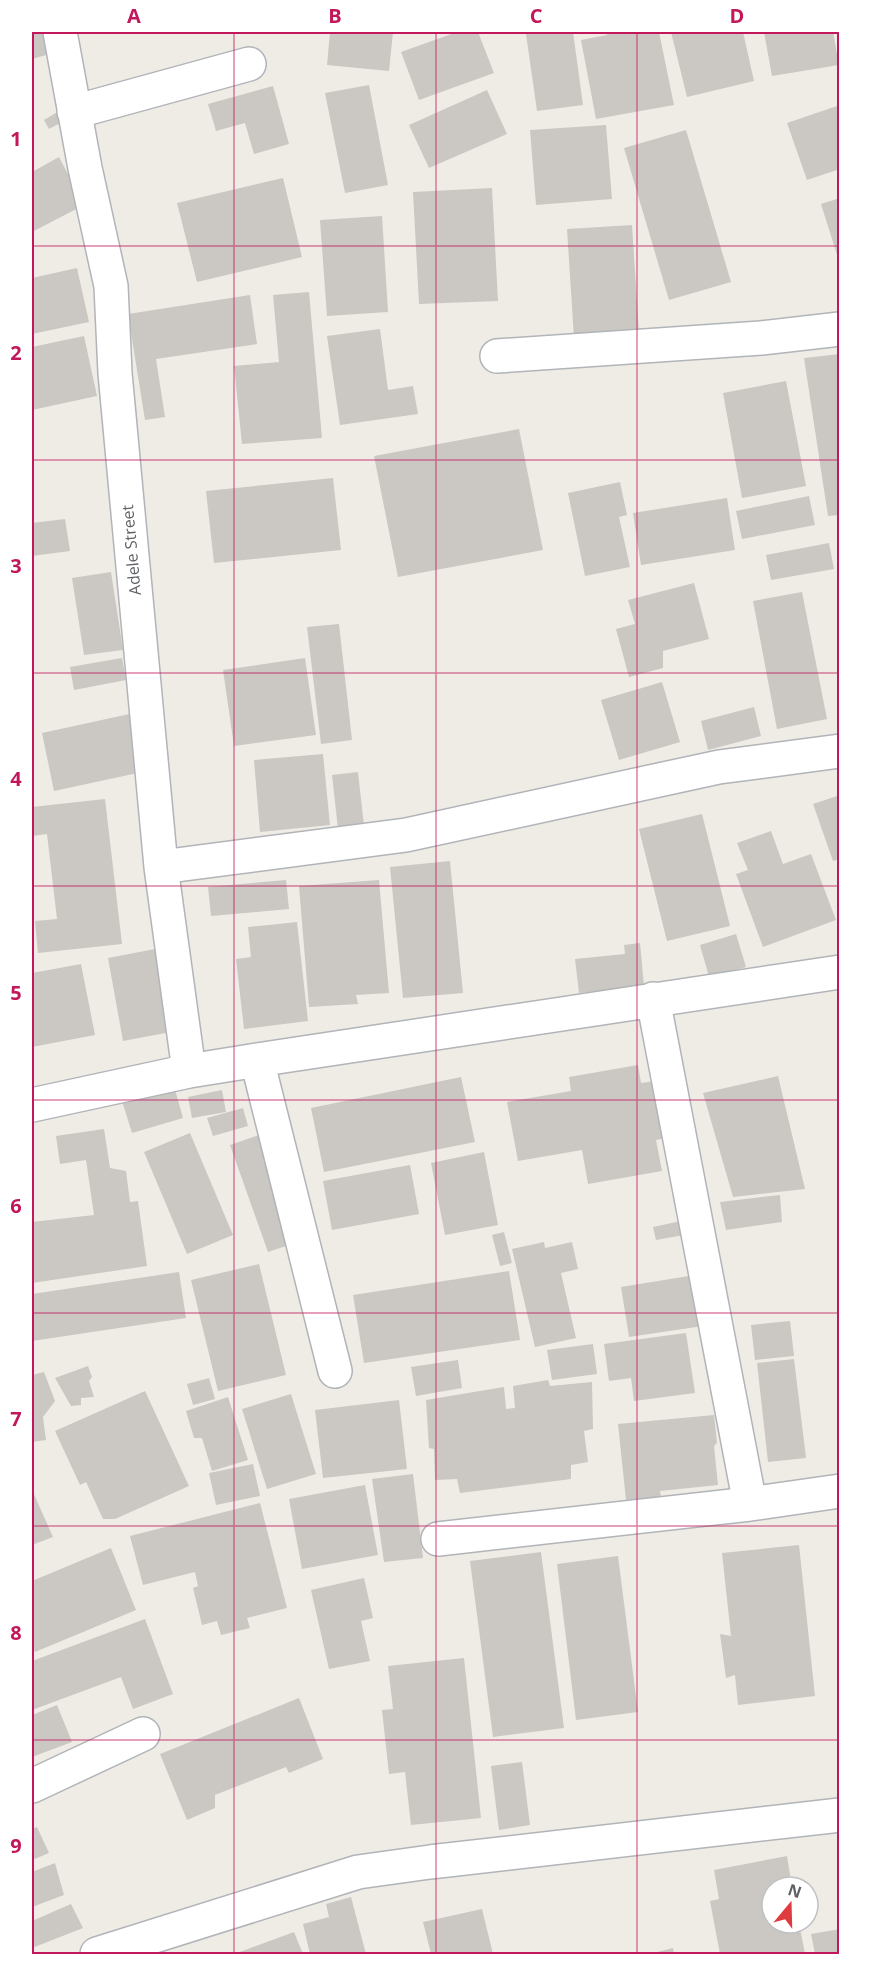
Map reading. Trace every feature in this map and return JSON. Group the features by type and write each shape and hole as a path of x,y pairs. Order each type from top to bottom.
{"street":[{"name":"Adele Street","path":"60,32 74,112 111,286 115,373 160,867 189,1071"},
{"path":"74,112 249,64"},
{"path":"497,356 761,338 840,329"},
{"path":"160,867 406,835 719,767 840,751"},
{"path":"32,1105 189,1071 840,972"},
{"path":"653,999 750,1504"},
{"path":"257,1060 335,1371"},
{"path":"438,1539 750,1504 840,1491"},
{"path":"32,1786 143,1734"},
{"path":"97,1954 358,1872 840,1815"}],"building":[{"path":"44,32 50,54 32,59 32,34"},
{"path":"330,32 393,32 389,71 327,65"},
{"path":"457,32 478,32 494,73 419,100 401,52"},
{"path":"573,32 583,105 537,111 526,34"},
{"path":"606,32 659,32 674,105 596,119 581,40 607,35"},
{"path":"671,32 743,32 754,81 687,97"},
{"path":"764,32 833,32 839,65 772,76"},
{"path":"369,85 388,185 345,193 325,93"},
{"path":"273,86 289,144 254,154 245,123 216,131 208,104"},
{"path":"487,90 507,134 429,168 409,125"},
{"path":"840,105 840,169 807,180 787,123"},
{"path":"59,111 64,121 49,129 44,120"},
{"path":"606,125 612,199 536,205 530,130"},
{"path":"686,130 731,282 669,300 624,148"},
{"path":"59,157 84,205 32,232 32,172"},
{"path":"283,178 302,257 197,282 177,203"},
{"path":"492,188 498,301 419,304 413,192"},
{"path":"840,198 840,261 839,261 821,204"},
{"path":"382,216 388,312 327,316 320,220"},
{"path":"632,225 639,334 574,338 567,229"},
{"path":"77,268 89,322 32,334 32,278"},
{"path":"309,292 322,438 242,444 234,366 279,362 273,295"},
{"path":"250,295 257,344 156,359 165,417 145,420 128,314"},
{"path":"380,329 388,390 413,386 418,414 340,425 327,336"},
{"path":"84,336 97,396 32,410 32,347"},
{"path":"840,354 840,515 828,516 804,358"},
{"path":"786,381 806,486 742,498 723,393"},
{"path":"519,429 543,550 398,577 374,456"},
{"path":"333,478 341,550 214,563 206,491"},
{"path":"620,482 627,515 619,517 630,567 585,576 568,493"},
{"path":"809,496 815,525 742,539 736,511"},
{"path":"727,498 735,550 641,565 633,513"},
{"path":"65,519 70,551 32,556 32,523"},
{"path":"829,543 834,569 771,580 766,555"},
{"path":"111,572 123,650 84,655 72,578"},
{"path":"694,583 709,639 663,651 663,668 629,677 616,629 635,624 628,600"},
{"path":"802,592 827,719 777,729 753,601"},
{"path":"339,624 352,740 321,744 307,627"},
{"path":"122,658 126,680 74,690 70,667"},
{"path":"305,658 316,735 234,746 223,670"},
{"path":"662,682 680,742 619,760 601,700"},
{"path":"754,707 761,736 708,750 701,721"},
{"path":"134,713 147,771 54,791 42,733"},
{"path":"323,754 330,825 260,832 254,760"},
{"path":"358,772 364,826 338,829 332,775"},
{"path":"840,795 840,859 833,861 813,804"},
{"path":"105,799 122,944 38,953 35,921 57,919 47,834 32,836 32,807"},
{"path":"702,814 730,926 667,941 639,829"},
{"path":"771,831 783,864 811,854 836,920 763,947 736,874 748,870 737,843"},
{"path":"450,861 463,993 403,998 390,867"},
{"path":"286,880 289,909 211,916 208,887"},
{"path":"379,880 389,993 356,995 358,1004 309,1007 299,886"},
{"path":"297,922 308,1021 244,1029 236,959 251,957 248,927"},
{"path":"736,934 746,967 709,977 700,945"},
{"path":"640,943 644,986 579,993 575,959 625,954 624,945"},
{"path":"155,949 171,1032 123,1041 108,958"},
{"path":"81,964 95,1035 32,1047 32,973"},
{"path":"638,1065 641,1083 655,1081 666,1138 656,1140 662,1171 588,1184 582,1150 518,1161 507,1102 571,1091 569,1077"},
{"path":"778,1076 805,1189 733,1197 703,1093"},
{"path":"461,1077 475,1142 324,1172 311,1108"},
{"path":"174,1086 183,1118 132,1133 122,1101"},
{"path":"222,1090 226,1112 192,1118 188,1097"},
{"path":"243,1108 248,1126 213,1136 207,1118"},
{"path":"104,1129 110,1168 126,1171 130,1202 138,1201 147,1266 32,1283 32,1222 94,1215 86,1160 60,1164 56,1136"},
{"path":"190,1133 233,1235 187,1254 144,1152"},
{"path":"262,1134 301,1241 268,1252 230,1145"},
{"path":"484,1152 498,1225 445,1235 431,1163"},
{"path":"410,1165 419,1214 332,1230 323,1181"},
{"path":"780,1195 782,1222 726,1230 720,1202"},
{"path":"681,1221 684,1235 656,1240 653,1227"},
{"path":"504,1232 512,1263 500,1266 492,1235"},
{"path":"544,1242 545,1248 572,1242 578,1269 561,1273 576,1338 535,1347 512,1249"},
{"path":"259,1264 286,1375 218,1391 191,1280"},
{"path":"509,1271 520,1340 364,1363 353,1295"},
{"path":"179,1272 186,1318 32,1341 32,1294"},
{"path":"695,1275 703,1326 629,1337 621,1287"},
{"path":"790,1321 794,1356 755,1360 751,1325"},
{"path":"686,1333 695,1393 634,1401 631,1378 609,1381 604,1344"},
{"path":"593,1344 597,1374 552,1380 547,1350"},
{"path":"794,1359 806,1458 768,1462 757,1363"},
{"path":"458,1360 462,1388 416,1396 411,1367"},
{"path":"88,1366 92,1377 89,1381 94,1397 81,1398 81,1405 71,1406 55,1378"},
{"path":"44,1372 55,1401 43,1417 46,1440 32,1442 32,1375"},
{"path":"209,1378 215,1399 193,1405 187,1384"},
{"path":"548,1380 550,1386 592,1382 593,1429 584,1431 588,1462 571,1465 571,1479 460,1493 457,1479 435,1480 434,1449 429,1448 426,1400 504,1387 506,1409 515,1408 513,1386"},
{"path":"145,1391 189,1486 115,1519 103,1519 86,1482 80,1485 55,1431"},
{"path":"291,1394 316,1474 267,1489 242,1409"},
{"path":"228,1397 248,1460 212,1471 202,1438 194,1438 186,1411"},
{"path":"399,1400 407,1469 323,1478 315,1410"},
{"path":"714,1415 718,1485 660,1491 661,1497 626,1500 618,1424"},
{"path":"253,1464 260,1496 216,1505 209,1473"},
{"path":"413,1474 423,1558 384,1562 372,1479"},
{"path":"365,1485 378,1555 302,1569 289,1499"},
{"path":"32,1493 53,1537 32,1545"},
{"path":"260,1503 287,1608 247,1618 250,1628 221,1635 217,1621 202,1625 193,1588 198,1586 195,1572 143,1585 130,1536"},
{"path":"799,1545 815,1696 738,1705 735,1675 726,1678 720,1634 731,1636 722,1553"},
{"path":"111,1548 136,1610 35,1652 32,1644 32,1581"},
{"path":"541,1552 564,1728 493,1737 470,1561"},
{"path":"618,1556 638,1712 576,1720 557,1564"},
{"path":"364,1578 373,1618 361,1621 370,1661 329,1669 311,1590"},
{"path":"145,1619 173,1694 133,1709 121,1677 32,1710 32,1661"},
{"path":"464,1658 481,1818 411,1825 405,1772 389,1774 382,1710 393,1709 388,1666"},
{"path":"299,1698 323,1759 289,1773 286,1767 215,1795 215,1808 187,1820 160,1754"},
{"path":"57,1705 72,1742 32,1757 32,1715"},
{"path":"522,1762 530,1825 499,1830 491,1766"},
{"path":"37,1827 49,1853 32,1860 32,1829"},
{"path":"787,1856 790,1875 760,1875 760,1935 801,1935 805,1954 720,1954 710,1901 719,1899 714,1870"},
{"path":"55,1863 64,1895 32,1907 32,1872"},
{"path":"351,1897 366,1954 310,1954 303,1924 329,1917 326,1904"},
{"path":"71,1904 83,1928 32,1948 32,1921"},
{"path":"482,1909 493,1954 431,1954 423,1922"},
{"path":"840,1929 840,1954 815,1954 811,1935 820,1935 820,1932"},
{"path":"294,1932 303,1954 234,1954"},
{"path":"673,1948 674,1954 649,1954"}]}
